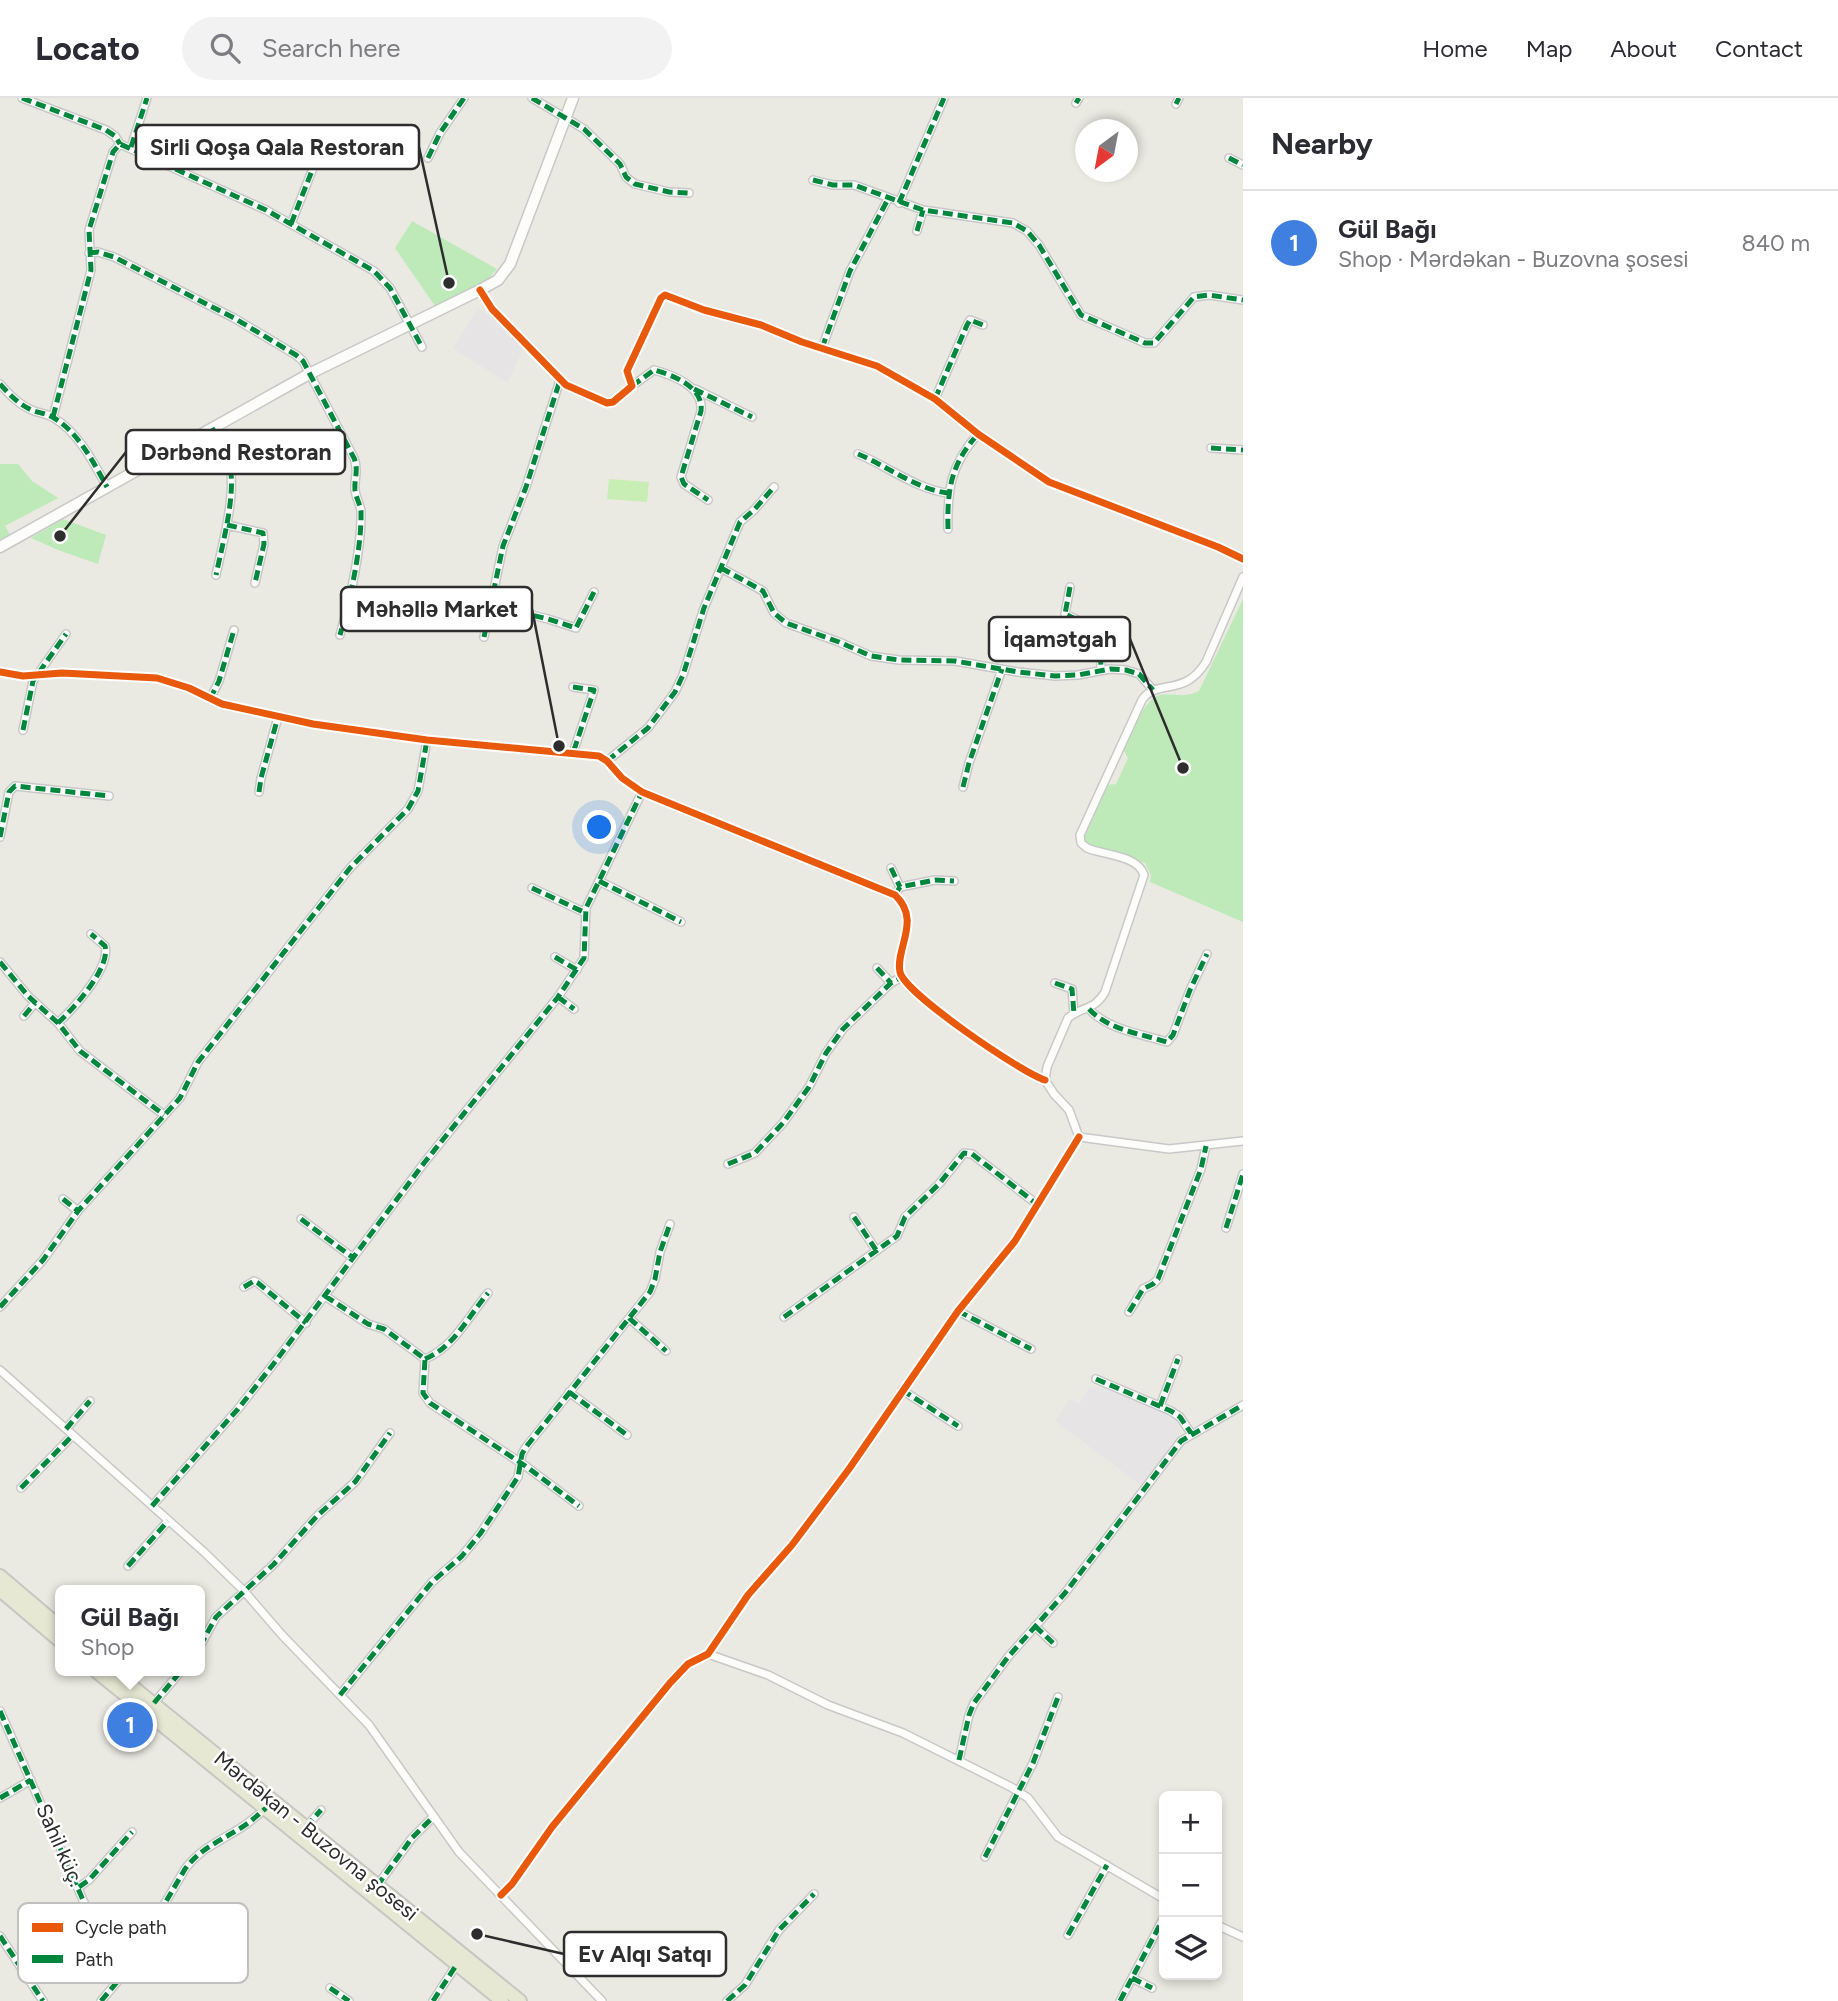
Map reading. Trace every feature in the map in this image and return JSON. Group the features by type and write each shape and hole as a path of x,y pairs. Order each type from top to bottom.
{"main road":[{"path":"0,1576 55,1623"},
{"path":"0,1590 55,1638"},
{"name":"Mərdəkan - Buzovna şosesi","path":"102,1676 502,2001"},
{"name":"Mərdəkan - Buzovna şosesi","path":"119,1676 520,2001"}],"street":[{"path":"22,98 43,101 106,130 116,136 120,144 291,224 374,271 390,288 422,346"},
{"path":"131,147 147,98"},
{"path":"428,158 440,133 464,98"},
{"path":"532,98 584,129 620,164 626,177 635,184 668,192 689,193"},
{"path":"0,547 309,374 498,280 510,264 573,98"},
{"path":"899,203 944,98"},
{"path":"53,417 91,271 89,230 113,152 120,144"},
{"path":"1229,158 1243,165"},
{"path":"291,224 315,163"},
{"path":"813,180 833,186 854,186 923,210 1006,222 1019,227 1039,245 1081,315 1145,343 1154,343 1194,298 1209,295 1243,300"},
{"path":"822,348 850,271 888,199"},
{"path":"917,231 923,210"},
{"path":"89,253 97,252 114,257 234,318 303,361 354,458 358,472 355,491 360,505 360,523 351,591 340,635"},
{"path":"480,290 492,309 560,380 576,391 607,403 613,402 654,370 752,417"},
{"path":"632,386 628,371 660,298 665,295 877,366 935,399 978,434 1038,476 1059,487 1243,559"},
{"path":"935,399 970,320 983,325"},
{"path":"484,637 503,546 526,487 560,380"},
{"path":"0,384 26,407 53,417 88,454 107,486"},
{"path":"694,389 701,401 701,411 681,477 684,484 708,500"},
{"path":"212,428 232,475 227,525 216,575"},
{"path":"948,528 948,494 959,459 978,434"},
{"path":"1211,448 1243,450"},
{"path":"858,454 925,487 948,494"},
{"path":"607,761 648,728 675,692 704,608 740,522 774,487"},
{"path":"227,525 263,533 264,544 255,583"},
{"path":"721,568 763,592 774,613 786,623 863,653 899,660 955,661 1068,677 1101,670 1133,671 1144,677 1153,690"},
{"path":"1045,1080 1047,1067 1062,1029 1074,1014 1097,1004 1105,992 1143,875 1141,867 1132,862 1087,848 1081,843 1080,835 1145,695 1153,690 1179,686 1191,680 1202,669 1243,577"},
{"path":"1070,587 1064,610 1066,614 1100,631 1101,670"},
{"path":"490,605 576,628 594,592"},
{"path":"210,699 219,681 234,630"},
{"path":"23,730 36,675 66,634"},
{"path":"964,787 969,763 1002,669"},
{"path":"0,672 23,676 62,673 145,677 178,684 232,707 278,717 426,740 599,756 622,778 642,792 895,895 904,908 907,927 900,966 902,977 913,990 957,1025 1021,1070 1045,1080 1069,1110 1079,1137"},
{"path":"573,687 594,690 573,753"},
{"path":"259,792 278,717"},
{"path":"0,1307 43,1260 78,1211 183,1094 198,1062 350,868 408,809 418,791 426,740"},
{"path":"0,837 9,792 15,786 109,796"},
{"path":"152,1506 238,1409 424,1163 577,970 585,952 586,913 642,792"},
{"path":"891,868 900,887"},
{"path":"895,895 900,887 935,880 954,881"},
{"path":"599,881 681,922"},
{"path":"532,888 586,913"},
{"path":"58,1023 88,989 105,958 105,946 91,934"},
{"path":"1089,1009 1101,1019 1118,1027 1167,1042 1173,1035 1207,954"},
{"path":"555,957 577,970"},
{"path":"0,962 35,1003 58,1023 80,1051 164,1115"},
{"path":"877,968 891,983"},
{"path":"729,1164 755,1153 783,1123 809,1087 838,1034 856,1014 891,983 902,977"},
{"path":"1055,983 1072,989 1074,1014"},
{"path":"558,997 574,1009"},
{"path":"24,1016 35,1003"},
{"path":"1079,1137 1156,1149 1243,1141"},
{"path":"501,1895 552,1827 670,1683 688,1664 708,1654 748,1595 781,1559 841,1480 958,1311 1005,1255 1079,1137"},
{"path":"1129,1312 1138,1295 1158,1279 1201,1169 1206,1146"},
{"path":"784,1317 897,1236 905,1217 939,1184 964,1153 972,1154 1038,1205"},
{"path":"1226,1228 1243,1174"},
{"path":"63,1199 78,1211"},
{"path":"854,1217 876,1250"},
{"path":"301,1219 352,1257"},
{"path":"340,1695 432,1582 462,1556 475,1540 518,1477 526,1447 653,1286 660,1252 670,1224"},
{"path":"244,1287 254,1281 306,1322"},
{"path":"425,1359 449,1344 488,1293"},
{"path":"325,1296 368,1324 384,1329 425,1359"},
{"path":"958,1311 1031,1349"},
{"path":"629,1318 666,1351"},
{"path":"425,1359 423,1393 430,1403 579,1506"},
{"path":"1160,1406 1178,1359"},
{"path":"0,1370 244,1591 282,1635 377,1734 433,1817 472,1867 602,2001"},
{"path":"1096,1379 1180,1417 1191,1433"},
{"path":"902,1390 958,1426"},
{"path":"569,1392 627,1435"},
{"path":"21,1488 70,1432 90,1401"},
{"path":"959,1760 974,1703 1007,1657 1065,1593 1181,1441 1243,1405"},
{"path":"205,1637 216,1617 274,1564 317,1516 355,1482 390,1433"},
{"path":"128,1566 168,1521"},
{"path":"1035,1626 1053,1643"},
{"path":"708,1654 780,1680 828,1705 902,1733 1020,1792 1028,1798 1058,1837 1159,1896"},
{"path":"154,1703 177,1676"},
{"path":"985,1857 1020,1792 1058,1697"},
{"name":"Sahil küç.","path":"0,1711 86,1903"},
{"path":"0,1798 31,1780"},
{"path":"165,1903 196,1855 244,1826 266,1808"},
{"path":"306,1827 321,1810"},
{"path":"377,1886 412,1838 433,1817"},
{"path":"79,1887 97,1872 132,1832"},
{"path":"1068,1935 1107,1865"},
{"path":"727,2001 745,1986 779,1930 814,1894"},
{"path":"1120,2001 1159,1927"},
{"path":"1222,1927 1243,1937"},
{"path":"0,1936 18,1963"},
{"path":"433,2001 457,1964"},
{"path":"1132,1978 1152,1988"},
{"path":"31,1983 43,2001"},
{"path":"101,2001 116,1983"},
{"path":"330,1988 349,2001"}],"shaded area":[{"path":"478,308 496,319 524,348 507,383 453,348"},
{"path":"1102,1385 1176,1418 1181,1434 1143,1487 1055,1421 1070,1399 1079,1404 1090,1386 1096,1388"}],"green space":[{"path":"412,221 497,269 487,280 435,306 395,248"},
{"path":"0,464 18,464 32,481 58,498 5,526 11,536 0,542"},
{"path":"609,479 649,482 647,502 607,499"},
{"path":"63,519 106,535 98,564 31,538"},
{"path":"1243,599 1243,922 1150,882 1151,875 1145,863 1086,843 1084,838 1108,785 1116,784 1128,758 1124,751 1143,710 1154,697 1199,691"}],"marked path":[{"path":"22,98 106,130 115,136 120,144"},
{"path":"131,147 147,98"},
{"path":"428,158 440,133 464,98"},
{"path":"532,98 584,129 620,164 626,177 635,184 669,192 689,193"},
{"path":"899,203 944,98"},
{"path":"1076,103 1079,98"},
{"path":"1176,104 1179,98"},
{"path":"53,417 91,270 89,230 113,152 120,144 266,210 374,271 390,288 422,347"},
{"path":"1229,158 1243,165"},
{"path":"291,224 315,163"},
{"path":"813,180 833,185 854,185 923,210 1013,223 1027,231 1039,245 1081,315 1145,343 1154,343 1194,297 1209,295 1243,300"},
{"path":"822,348 850,271 888,199"},
{"path":"917,231 923,210"},
{"path":"89,253 98,252 114,257 234,318 303,361 354,458 356,467 355,490 361,511 360,541 340,635"},
{"path":"935,399 970,320 983,325"},
{"path":"632,386 654,370 686,383 698,395 701,411 681,477 684,484 708,500"},
{"path":"484,637 503,546 526,487 560,380"},
{"path":"0,384 24,406 52,417 71,431 107,487"},
{"path":"694,389 752,417"},
{"path":"212,428 227,457 231,479 228,521 216,575"},
{"path":"948,529 948,502 952,478 962,456 978,434"},
{"path":"1211,448 1243,450"},
{"path":"858,454 914,483 948,493"},
{"path":"607,761 648,728 675,692 704,608 740,522 774,487"},
{"path":"227,525 263,533 264,544 255,583"},
{"path":"721,568 763,591 774,613 786,623 871,656 899,660 955,661 1055,676 1110,669 1126,670 1139,674 1153,690"},
{"path":"1070,587 1065,614 1100,631 1101,670"},
{"path":"490,605 576,628 594,592"},
{"path":"210,699 219,681 234,630"},
{"path":"23,730 33,681 66,634"},
{"path":"963,787 1002,669"},
{"path":"573,687 594,690 573,753"},
{"path":"259,792 278,717"},
{"path":"0,1307 43,1260 78,1211 180,1098 198,1062 350,868 408,809 418,791 427,740"},
{"path":"0,837 9,792 15,786 109,796"},
{"path":"152,1506 238,1409 424,1163 558,997 584,958 586,908 642,792"},
{"path":"891,868 900,887"},
{"path":"895,895 900,887 935,880 954,881"},
{"path":"599,881 681,922"},
{"path":"532,888 586,913"},
{"path":"58,1023 89,988 102,965 105,946 91,934"},
{"path":"1089,1009 1115,1027 1167,1042 1173,1035 1207,954"},
{"path":"555,957 577,970"},
{"path":"0,962 28,996 58,1023 80,1051 164,1115"},
{"path":"877,968 891,983"},
{"path":"728,1164 755,1153 783,1123 809,1087 826,1053 843,1029 891,983 902,977"},
{"path":"1055,983 1072,989 1074,1014"},
{"path":"558,997 574,1009"},
{"path":"24,1016 35,1003"},
{"path":"1129,1312 1143,1289 1158,1279 1201,1169 1206,1146"},
{"path":"784,1317 897,1236 905,1217 939,1184 964,1153 972,1154 1038,1205"},
{"path":"1226,1228 1243,1174"},
{"path":"63,1199 78,1211"},
{"path":"854,1217 876,1250"},
{"path":"301,1219 352,1257"},
{"path":"340,1695 432,1582 462,1556 480,1534 518,1477 526,1447 650,1292 670,1224"},
{"path":"244,1287 254,1281 258,1283 306,1323"},
{"path":"425,1359 452,1339 488,1293"},
{"path":"325,1296 368,1324 384,1329 425,1359 423,1393 430,1403 527,1467 579,1506"},
{"path":"958,1311 1031,1349"},
{"path":"629,1318 666,1351"},
{"path":"1160,1406 1178,1359"},
{"path":"1096,1379 1171,1411 1180,1417 1191,1433"},
{"path":"902,1390 958,1426"},
{"path":"569,1392 627,1435"},
{"path":"66,1429 90,1401"},
{"path":"959,1760 974,1703 1008,1657 1065,1593 1181,1441 1243,1405"},
{"path":"205,1637 216,1617 274,1564 317,1516 355,1482 390,1433"},
{"path":"21,1488 73,1435"},
{"path":"128,1566 168,1521"},
{"path":"1035,1626 1053,1643"},
{"path":"154,1703 177,1676"},
{"path":"985,1857 1033,1763 1058,1697"},
{"path":"0,1711 84,1903"},
{"path":"0,1798 31,1780"},
{"path":"165,1903 191,1862 266,1808"},
{"path":"306,1827 321,1810"},
{"path":"377,1886 412,1838 433,1817"},
{"path":"79,1887 89,1880 132,1832"},
{"path":"1068,1935 1107,1865"},
{"path":"727,2001 745,1985 779,1930 814,1894"},
{"path":"1120,2001 1159,1927"},
{"path":"0,1936 18,1963"},
{"path":"433,2001 457,1964"},
{"path":"1132,1978 1152,1988"},
{"path":"31,1983 43,2001"},
{"path":"101,2001 116,1983"},
{"path":"330,1988 349,2001"}],"cycle path":[{"path":"480,290 492,309 566,385 607,403 613,402 632,386 627,371 661,298 665,295 877,366 935,399 978,434 1049,482 1243,559"},
{"path":"0,672 23,676 62,673 157,678 189,688 222,704 313,724 427,740 599,756 622,778 642,792 895,895 906,914 906,934 899,963 900,972 906,982 965,1031 1013,1063 1045,1080"},
{"path":"501,1895 512,1884 552,1827 670,1683 688,1664 708,1654 748,1595 792,1545 849,1469 958,1311 1015,1241 1079,1137"}],"place":[{"name":"Sirli Qoşa Qala Restoran","path":"449,283"},
{"name":"Dərbənd Restoran","path":"60,536"},
{"name":"Məhəllə Market","path":"559,746"},
{"name":"İqamətgah","path":"1183,768"},
{"name":"Gül Bağı","path":"130,1725"},
{"name":"Ev Alqı Satqı","path":"477,1934"}]}
